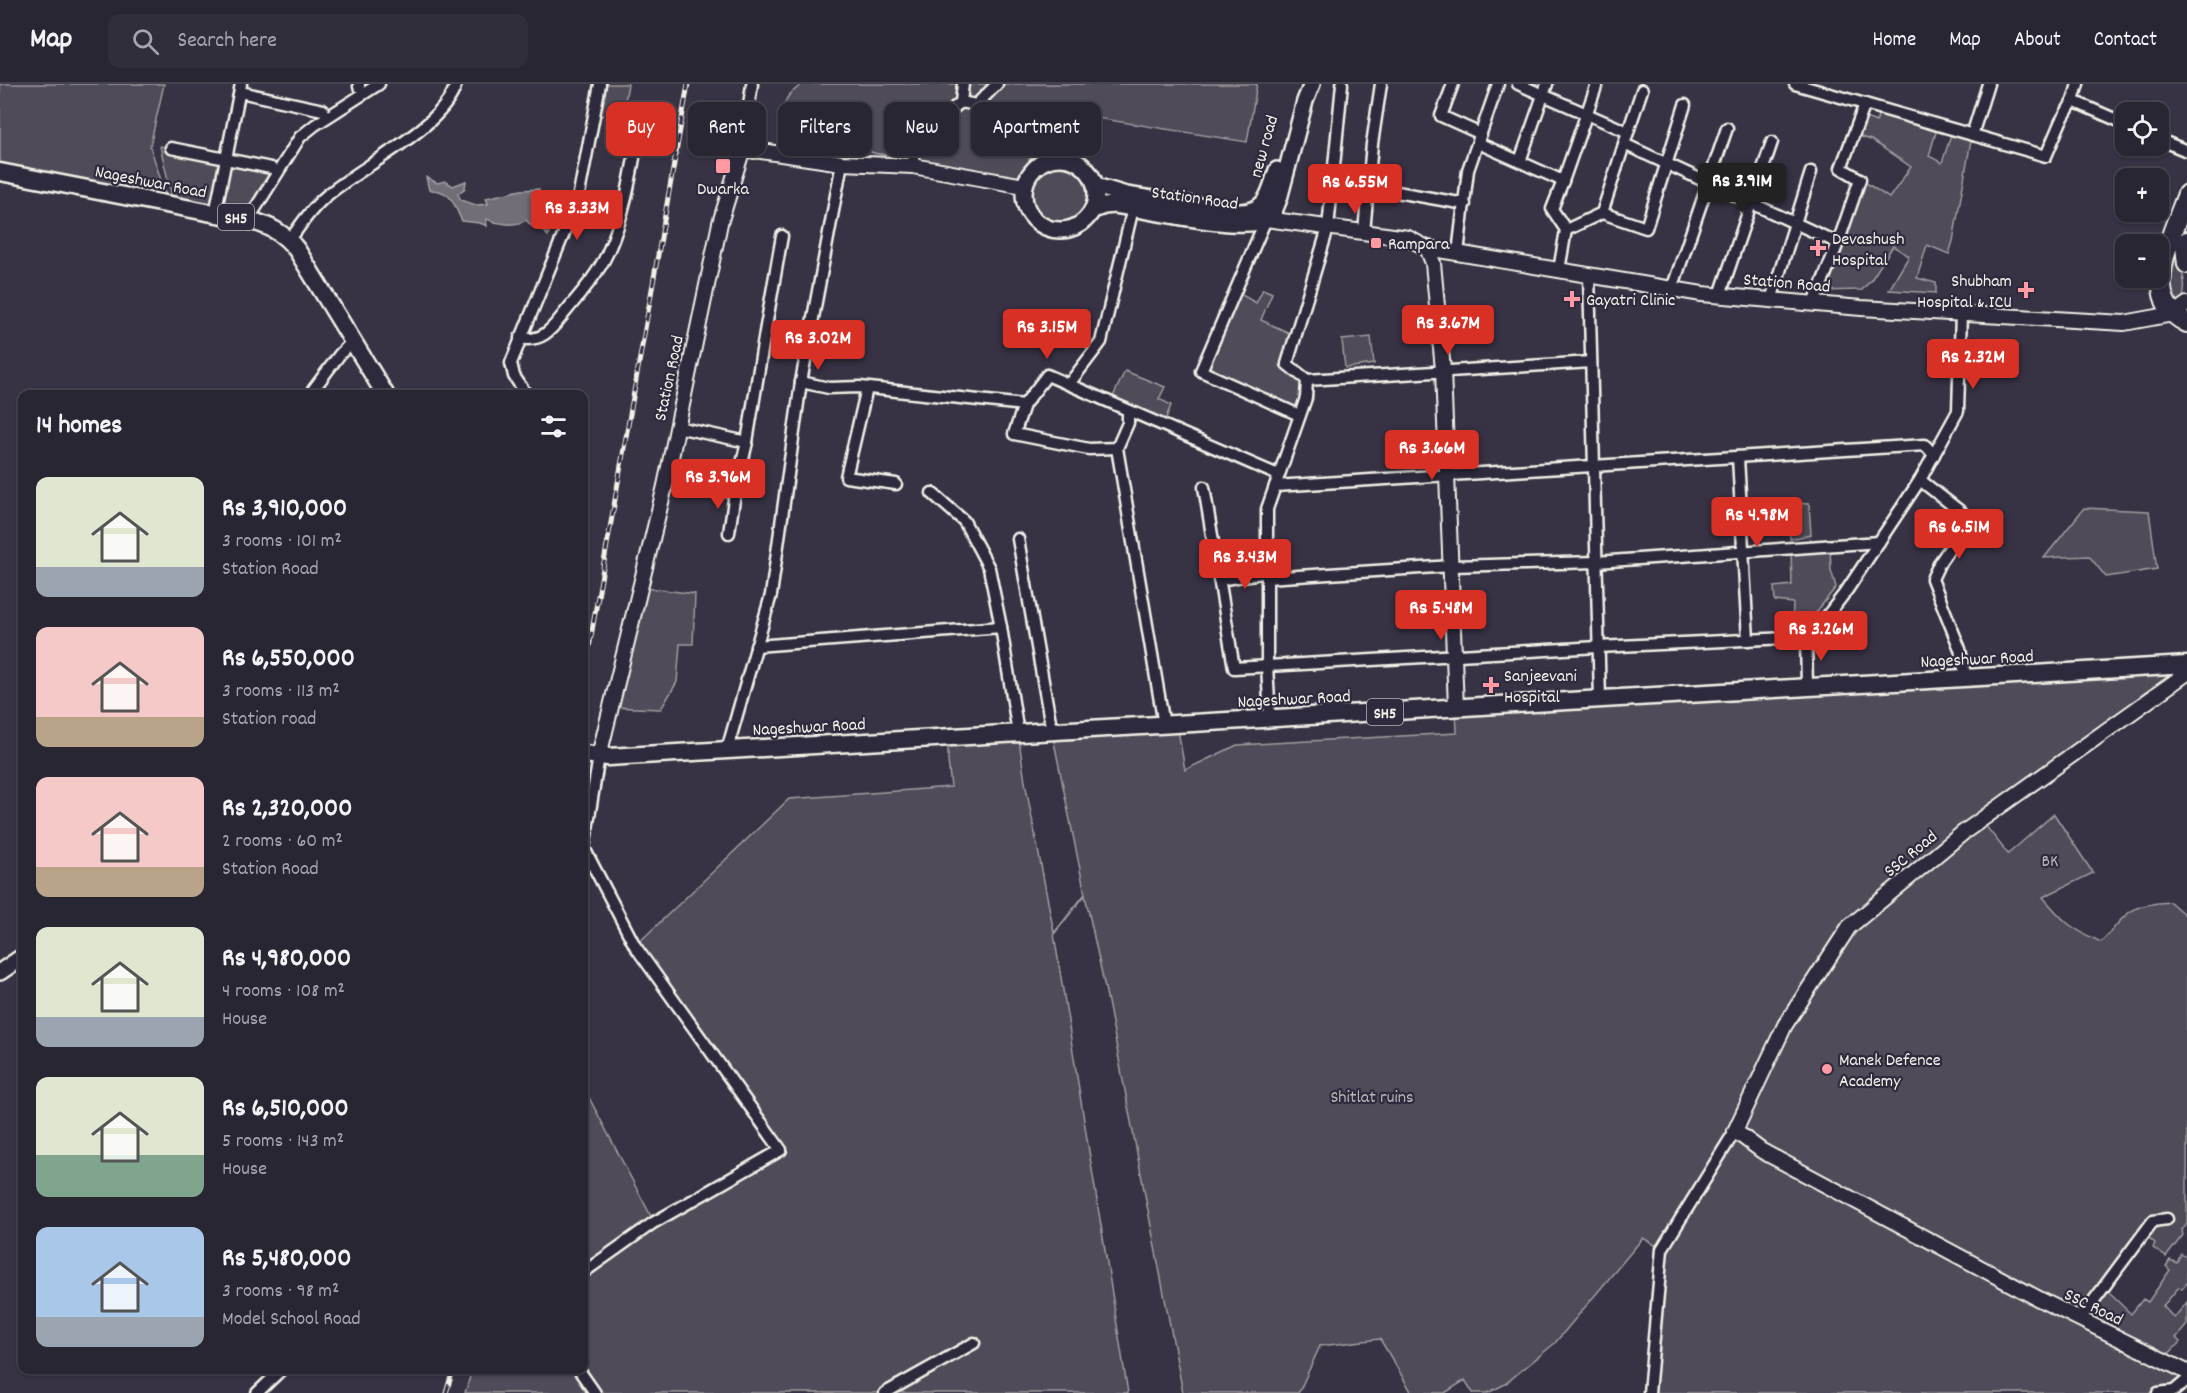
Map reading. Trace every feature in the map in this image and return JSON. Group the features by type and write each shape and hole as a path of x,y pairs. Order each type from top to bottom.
{"highway":[{"path":"2182,314 2163,299 2161,289 2162,270 2187,194"},
{"path":"2187,241 2185,246 2187,264"}],"main road":[{"name":"new road","path":"1251,213 1261,206 1269,194 1303,84"},
{"name":"new road","path":"1266,219 1274,212 1279,199 1305,101 1312,84"},
{"path":"1060,157 1072,159 1083,165 1096,186 1093,210 1086,220 1066,231 1042,226 1026,209 1023,198 1024,186 1029,174 1047,159 1060,157"},
{"name":"Nageshwar Road","path":"0,172 215,213 272,227 290,240 305,262 382,390"},
{"path":"1096,186 1126,195 1237,213 1251,213"},
{"name":"Station Road","path":"1093,210 1104,206 1133,207 1224,222 1256,223 1266,219"},
{"name":"Nageshwar Road","path":"591,755 608,757 1966,678 2186,676"},
{"path":"0,972 18,960"}],"street":[{"path":"248,220 300,137 379,84"},
{"path":"290,240 301,223 324,198 396,148 440,111 454,93 456,84"},
{"path":"523,390 514,376 512,363 578,199 600,84"},
{"path":"751,102 752,84"},
{"path":"913,166 914,141 961,102 963,84"},
{"path":"961,102 976,105 997,84"},
{"path":"1342,84 1328,228 1287,364 1307,380 1591,362"},
{"path":"1328,228 1364,232 1368,184 1382,84"},
{"path":"1453,84 1441,116 1520,161 1563,181"},
{"path":"1458,253 1468,170 1498,84"},
{"path":"1518,84 1628,132"},
{"path":"1520,161 1547,84"},
{"path":"1559,270 1566,230 1552,209 1597,84"},
{"path":"1795,84 2046,156 2061,121 2073,101 2078,84"},
{"path":"1972,135 1988,84"},
{"path":"215,213 240,88 323,110"},
{"path":"1602,213 1642,90"},
{"path":"2073,101 2115,119"},
{"path":"1814,303 1860,179 1841,168 1865,104"},
{"path":"1566,230 1602,213 1646,228 1685,105"},
{"path":"1672,289 1727,128"},
{"path":"1720,295 1772,142"},
{"path":"1624,144 1838,243"},
{"path":"2169,144 2187,151"},
{"path":"171,148 271,168"},
{"path":"766,152 842,163 913,166 1024,186"},
{"path":"520,339 532,341 553,328 596,272 607,254 627,196 634,156"},
{"name":"Station Road","path":"591,755 666,478 720,223 745,156"},
{"path":"726,750 771,595 801,382 842,163"},
{"path":"1771,300 1810,172"},
{"path":"1368,184 1374,188 1465,204"},
{"path":"1266,219 1261,215 1261,208 1269,194"},
{"path":"1069,384 1101,342 1133,207"},
{"path":"1251,213 1266,219"},
{"path":"1266,219 1201,371 1299,415"},
{"name":"Station Road","path":"1266,219 1328,228"},
{"name":"Station Road","path":"1364,232 1408,238 1427,248 1720,295 2124,323 2182,314"},
{"path":"729,532 747,442 782,236"},
{"path":"1427,248 1433,263 1443,370 1456,708"},
{"path":"1589,275 1600,700"},
{"path":"1204,487 1234,668 1598,646 1806,637 1818,628 1847,590 1920,480 1958,411 1961,313"},
{"path":"313,390 339,354 352,342"},
{"path":"1117,448 1089,449 1014,434 1024,405 1047,375 1278,475"},
{"path":"1270,719 1267,666 1267,509 1306,398 1307,380"},
{"path":"801,382 829,388 867,388 1024,405"},
{"path":"867,388 846,477 896,484"},
{"path":"1128,411 1128,423 1117,448 1164,725"},
{"path":"677,428 747,442"},
{"path":"1275,486 1925,445 1934,454"},
{"path":"1738,457 1748,640"},
{"path":"666,478 735,493"},
{"path":"1920,480 1970,519 1940,562 1932,579 1960,649 1966,678"},
{"path":"932,493 964,521 989,568 1018,734"},
{"path":"1018,539 1052,732"},
{"path":"1219,580 1267,575 1452,566 1596,562 1879,542"},
{"path":"756,646 1001,627"},
{"path":"1806,637 1807,688"},
{"name":"SSC Road","path":"1649,1393 1662,1249 1735,1131 1785,1025 1849,927 1964,832 2186,676"},
{"path":"588,795 591,755"},
{"path":"588,856 636,946 781,1150 653,1223 588,1269"},
{"name":"SSC Road","path":"1735,1131 1762,1151 2187,1372"},
{"path":"2080,1318 2153,1221 2167,1219"},
{"path":"885,1393 974,1343"},
{"path":"257,1393 277,1374"},
{"path":"582,1374 595,1393"},
{"path":"2158,1393 2174,1391 2187,1380"}],"green space":[{"path":"0,84 164,84 150,146 169,205 0,172"},
{"path":"600,84 628,84 625,102 606,102 606,116 594,115"},
{"path":"802,84 1257,84 1247,142 1101,119 1101,102 971,102 971,156 1030,156 1024,186 913,166 913,156 959,156 959,102 884,102 884,154 876,154 872,152 872,102 785,102 791,93"},
{"path":"1880,110 1938,125 1929,156 1942,163 1953,129 1972,135 1949,254 1927,245 1917,278 1936,283 1936,293 1889,290 1909,256 1893,246 1862,290 1819,291 1860,179 1889,198 1911,167 1871,140 1854,135 1862,116 1876,122"},
{"path":"160,146 277,168 248,220 174,206"},
{"path":"1059,164 1080,173 1089,194 1080,215 1059,224 1038,215 1029,194 1038,173"},
{"path":"2187,202 2181,256 2184,282 2182,301 2173,302 2169,287 2169,265"},
{"path":"1263,289 1272,293 1261,320 1296,336 1287,364 1307,380 1299,415 1201,371 1235,291 1256,303"},
{"path":"1371,337 1374,364 1345,368 1342,340"},
{"path":"1125,371 1165,387 1159,399 1171,405 1163,426 1110,403"},
{"path":"1789,503 1809,504 1811,535 1790,539"},
{"path":"2084,508 2149,511 2157,569 2106,577 2089,556 2044,558"},
{"path":"1830,548 1831,570 1836,587 1807,624 1792,625 1793,603 1775,601 1774,587 1792,585 1791,550"},
{"path":"640,587 695,594 693,644 680,644 677,682 661,709 611,707"},
{"path":"2187,665 1981,820 2008,854 2054,814 2093,873 2043,897 2069,924 2101,942 2124,917 2136,908 2170,902 2185,915 2187,913 2187,1223 2182,1230 2183,1235 2166,1257 2153,1248 2155,1243 2144,1234 2106,1290 2131,1314 2143,1299 2148,1302 2170,1270 2166,1266 2170,1260 2177,1263 2181,1254 2187,1258 2187,1283 2182,1289 2179,1287 2163,1306 2174,1318 2187,1302 2187,1325 2176,1338 2180,1342 2163,1360 2187,1380 2158,1393 1649,1393 1662,1249 1643,1238 1555,1343 1505,1384 1488,1393 1473,1393 1465,1380 1445,1393 1412,1393 1380,1339 1320,1346 1297,1393 1183,1393 1108,1002 1085,895 1054,934 1128,1393 465,1393 471,1374 588,1374 588,1096 651,1216 781,1150 635,946 789,799 951,787 948,737 1018,733 1054,933 1085,894 1052,732 1177,724 1185,770 1237,745 1457,733 1456,708","holes":["1796,1007 1740,1118 1778,1024"]}],"shaded area":[{"path":"426,177 437,183 445,181 453,186 466,181 465,188 458,194 461,200 476,205 488,204 486,198 521,190 539,189 537,195 546,202 548,214 537,213 542,222 550,227 548,236 533,221 532,226 526,220 517,224 507,224 486,219 487,226 462,221 448,195 429,190"}],"railway":[{"path":"588,653 688,84"},
{"path":"446,1393 452,1374"}],"place":[{"name":"Dwarka","path":"723,166"},
{"name":"Rampara","path":"1376,243"},
{"name":"Devashush Hospital","path":"1818,248"},
{"name":"Shubham Hospital & ICU","path":"2026,290"},
{"name":"Gayatri Clinic","path":"1572,299"},
{"name":"Sanjeevani Hospital","path":"1491,685"},
{"name":"Manek Defence Academy","path":"1827,1069"}],"park label":[{"name":"BK","path":"2050,860"},
{"name":"Shitlat ruins","path":"1372,1096"}]}
